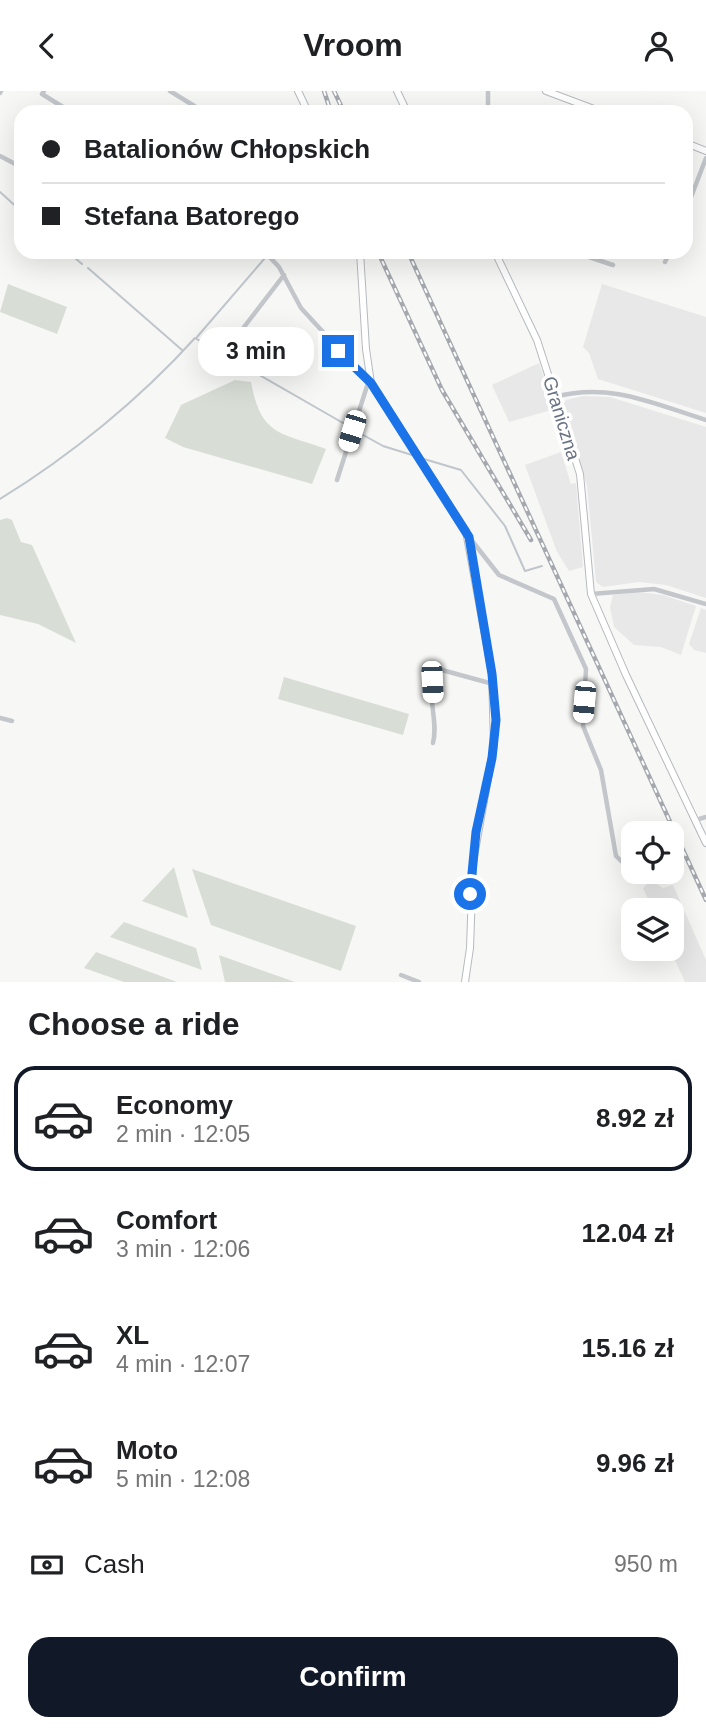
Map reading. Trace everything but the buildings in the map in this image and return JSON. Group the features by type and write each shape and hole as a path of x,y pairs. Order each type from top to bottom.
{"street":[{"path":"44,91 42,94 60,105"},
{"path":"170,91 193,105"},
{"path":"546,91 583,105"},
{"path":"693,186 706,158"},
{"path":"271,259 284,275 301,308 370,383 469,537 499,575 554,600 586,669 583,726 601,770 616,856 621,861"},
{"path":"337,480 370,383 360,259"},
{"name":"Graniczna","path":"498,259 537,340 580,474 592,594 626,675 706,843"},
{"path":"595,259 613,265"},
{"path":"244,327 284,275"},
{"path":"357,371 367,363"},
{"path":"555,397 591,389 610,391 706,420"},
{"path":"466,982 471,936 472,862 494,745 494,684 469,537"},
{"path":"472,559 484,556"},
{"path":"592,594 654,589 706,604"},
{"path":"433,743 437,726 432,682 435,672 442,670 494,684"},
{"path":"0,718 12,721"},
{"path":"696,820 706,817"},
{"path":"401,975 419,982"}],"shaded area":[{"path":"8,284 67,307 57,334 0,312"},
{"path":"602,284 706,317 706,413 598,379 589,353 583,347"},
{"path":"539,363 555,409 509,422 492,385"},
{"path":"235,380 251,382 260,413 275,429 284,435 326,449 312,484 183,447 165,438 181,405"},
{"path":"583,396 610,397 706,427 706,598 666,585 639,582 603,587 596,582 587,486 563,405 566,400"},
{"path":"561,452 571,484 576,483 583,567 569,571 557,552 525,465"},
{"path":"0,520 12,520 21,542 32,545 76,643 38,624 0,615"},
{"path":"638,592 663,595 696,606 681,655 661,647 634,645 614,627 610,607 613,595"},
{"path":"701,608 706,610 706,653 694,650 689,644"},
{"path":"284,677 409,714 403,735 278,699"},
{"path":"174,867 188,918 142,901"},
{"path":"192,869 356,926 341,971 211,925"},
{"path":"648,884 656,884 663,888 673,885 679,898 648,898 643,888"},
{"path":"684,910 706,960 706,982 685,982 675,961 684,961"},
{"path":"124,922 196,948 202,970 110,937"},
{"path":"96,952 177,982 124,982 84,968"},
{"path":"219,955 295,982 225,982"}],"waterway":[{"path":"0,192 14,205"},
{"path":"76,259 82,264"},
{"path":"197,337 264,259"},
{"path":"88,268 182,350"},
{"path":"0,499 103,425 151,383 195,338 350,427"},
{"path":"356,431 383,446 412,455"},
{"path":"424,459 461,470 505,526 525,571 542,566"}],"railway":[{"path":"324,91 329,105"},
{"path":"334,91 341,105"},
{"path":"381,259 442,390 531,540"},
{"path":"411,259 706,900"}],"route":[{"path":"338,351 371,383 469,537 494,684 496,720 492,758 476,832 470,894"}]}
